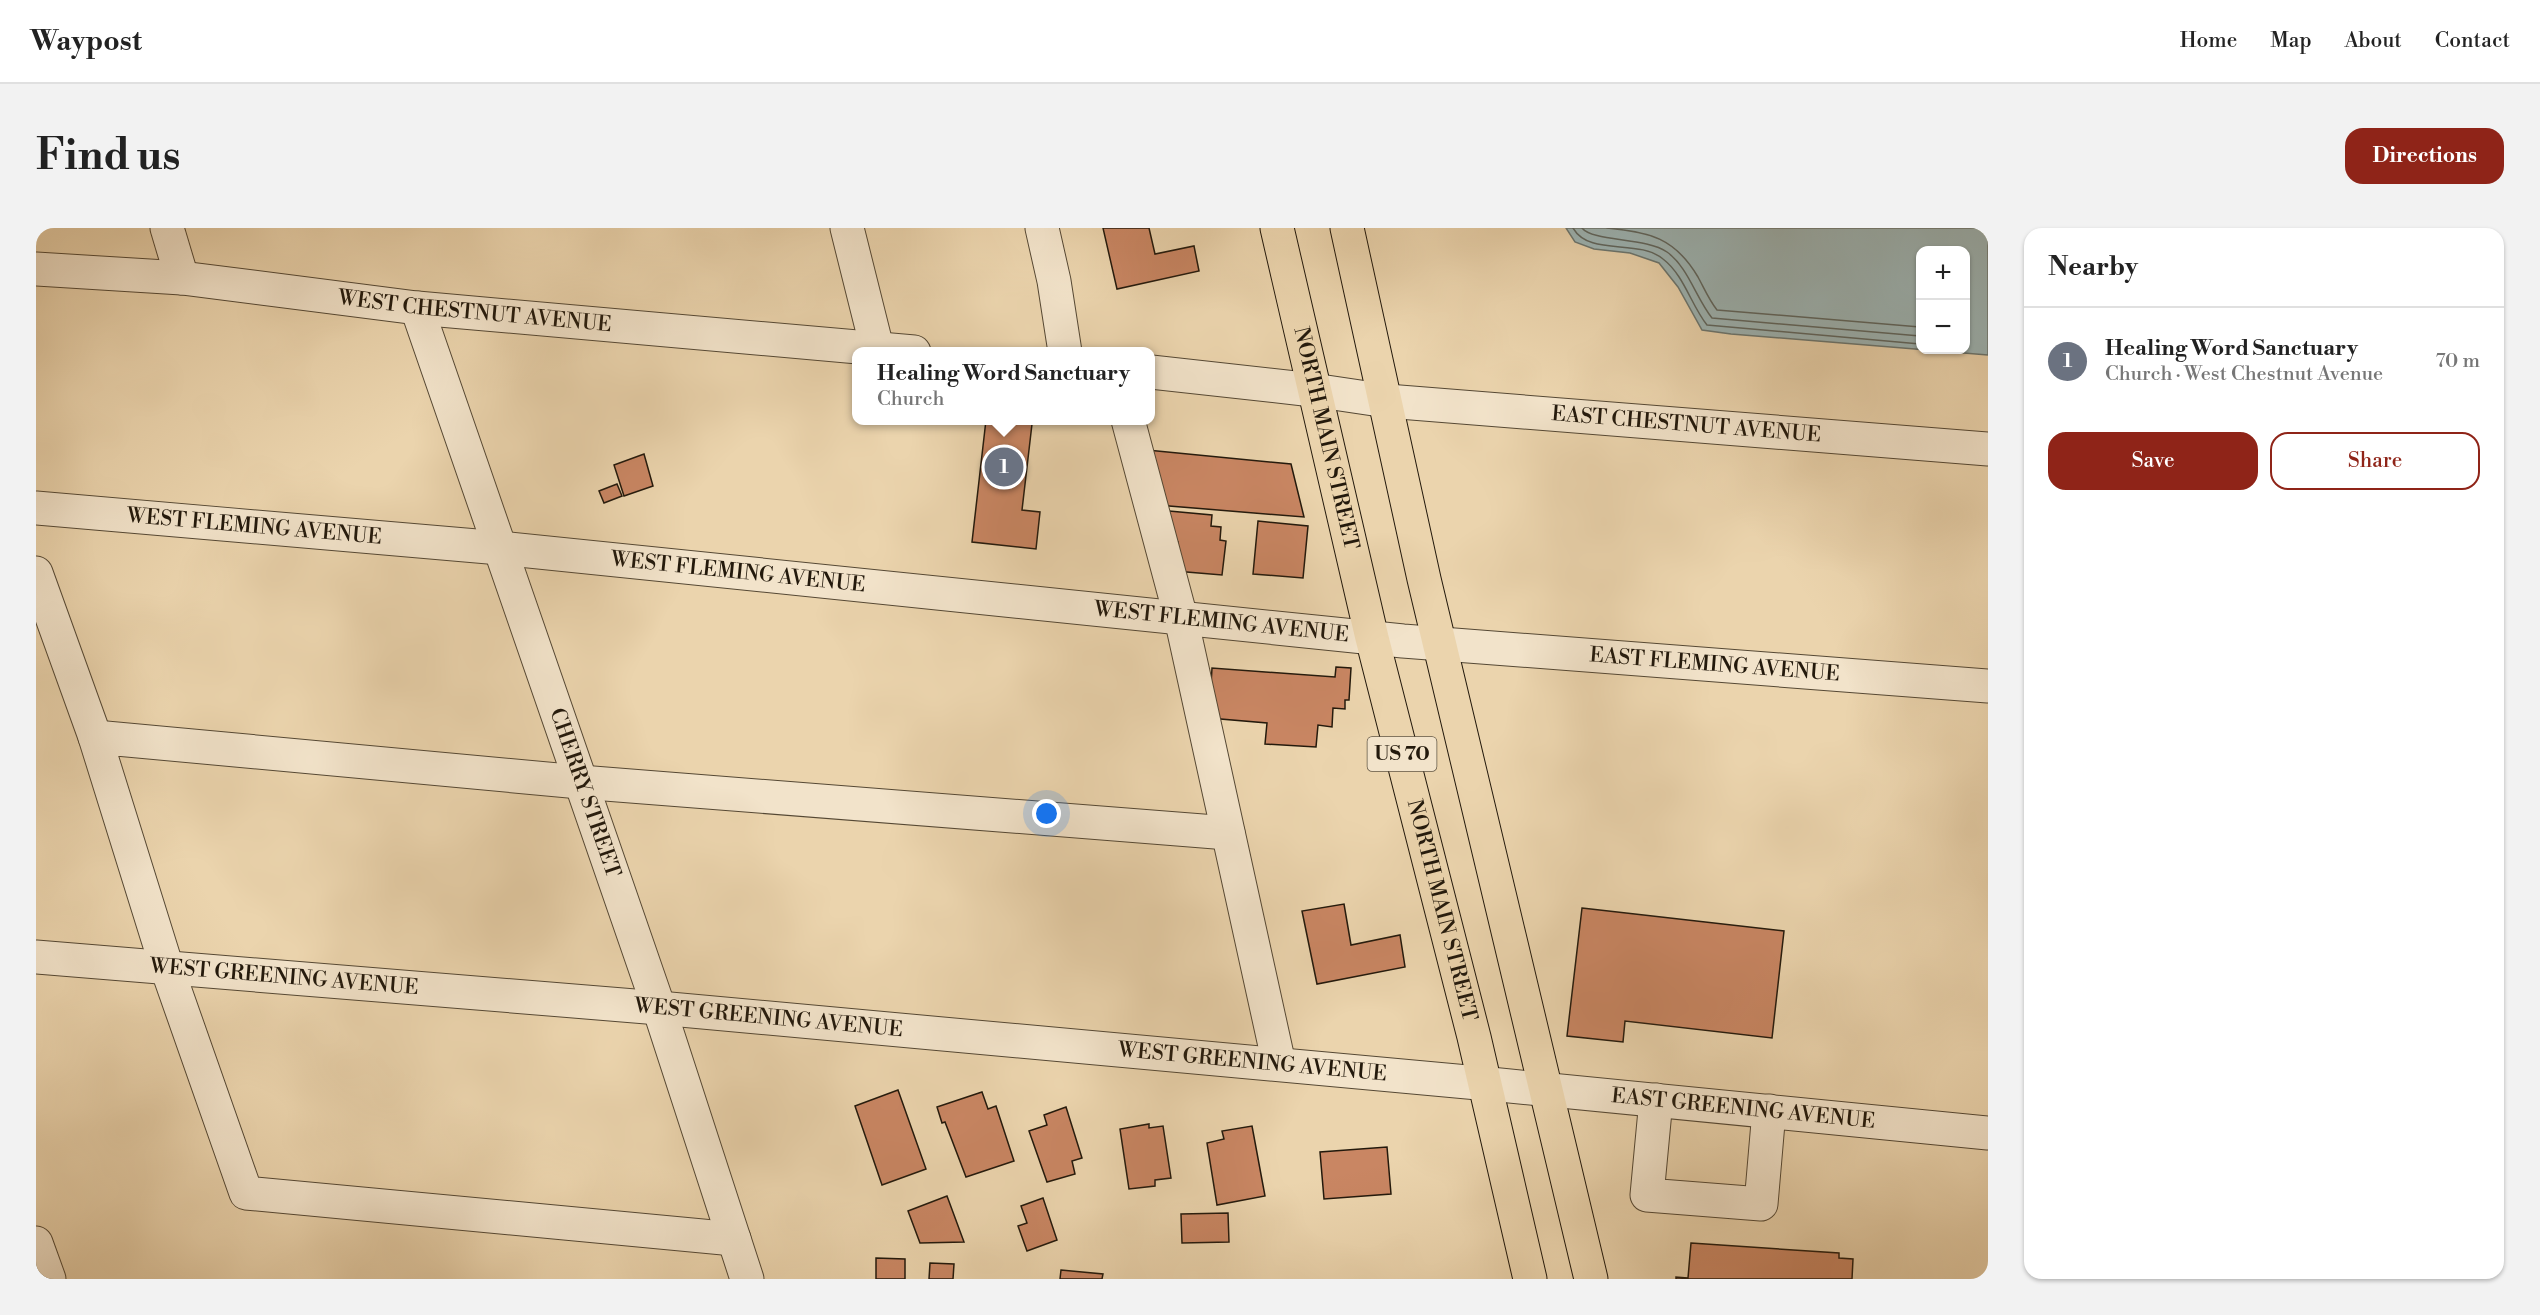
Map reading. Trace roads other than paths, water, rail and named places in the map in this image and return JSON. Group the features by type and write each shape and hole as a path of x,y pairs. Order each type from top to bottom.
{"main road":[{"name":"NORTH MAIN STREET","path":"1277,228 1372,638 1493,1084 1530,1279"},
{"name":"US 70","path":"1347,228 1387,401 1424,579 1548,1090 1591,1279"}],"street":[{"path":"167,228 182,278"},
{"path":"847,228 877,347"},
{"path":"1042,228 1054,281 1064,347"},
{"name":"WEST CHESTNUT AVENUE","path":"36,269 182,278 417,308 866,347"},
{"name":"CHERRY STREET","path":"417,308 658,1008 747,1279"},
{"path":"1155,372 1313,390 1387,401"},
{"name":"EAST CHESTNUT AVENUE","path":"1387,401 1988,449"},
{"path":"1129,425 1181,618 1279,1065"},
{"name":"WEST FLEMING AVENUE","path":"36,508 500,548 1372,638 1440,642"},
{"path":"36,573 95,737 167,968 246,1192 734,1239"},
{"name":"EAST FLEMING AVENUE","path":"1440,642 1988,686"},
{"path":"95,737 580,782 1228,832"},
{"name":"WEST GREENING AVENUE","path":"36,957 658,1008 1493,1084"},
{"name":"EAST GREENING AVENUE","path":"1493,1084 1988,1133"},
{"path":"1656,1100 1647,1195 1761,1204 1769,1111"},
{"path":"36,1243 49,1279"}],"water":[{"path":"1566,228 1988,228 1988,355 1970,354 1970,246 1916,246 1916,349 1702,330 1678,287 1659,263 1630,253 1594,249 1575,242"}],"place":[{"name":"Healing Word Sanctuary","path":"1004,467"}]}
